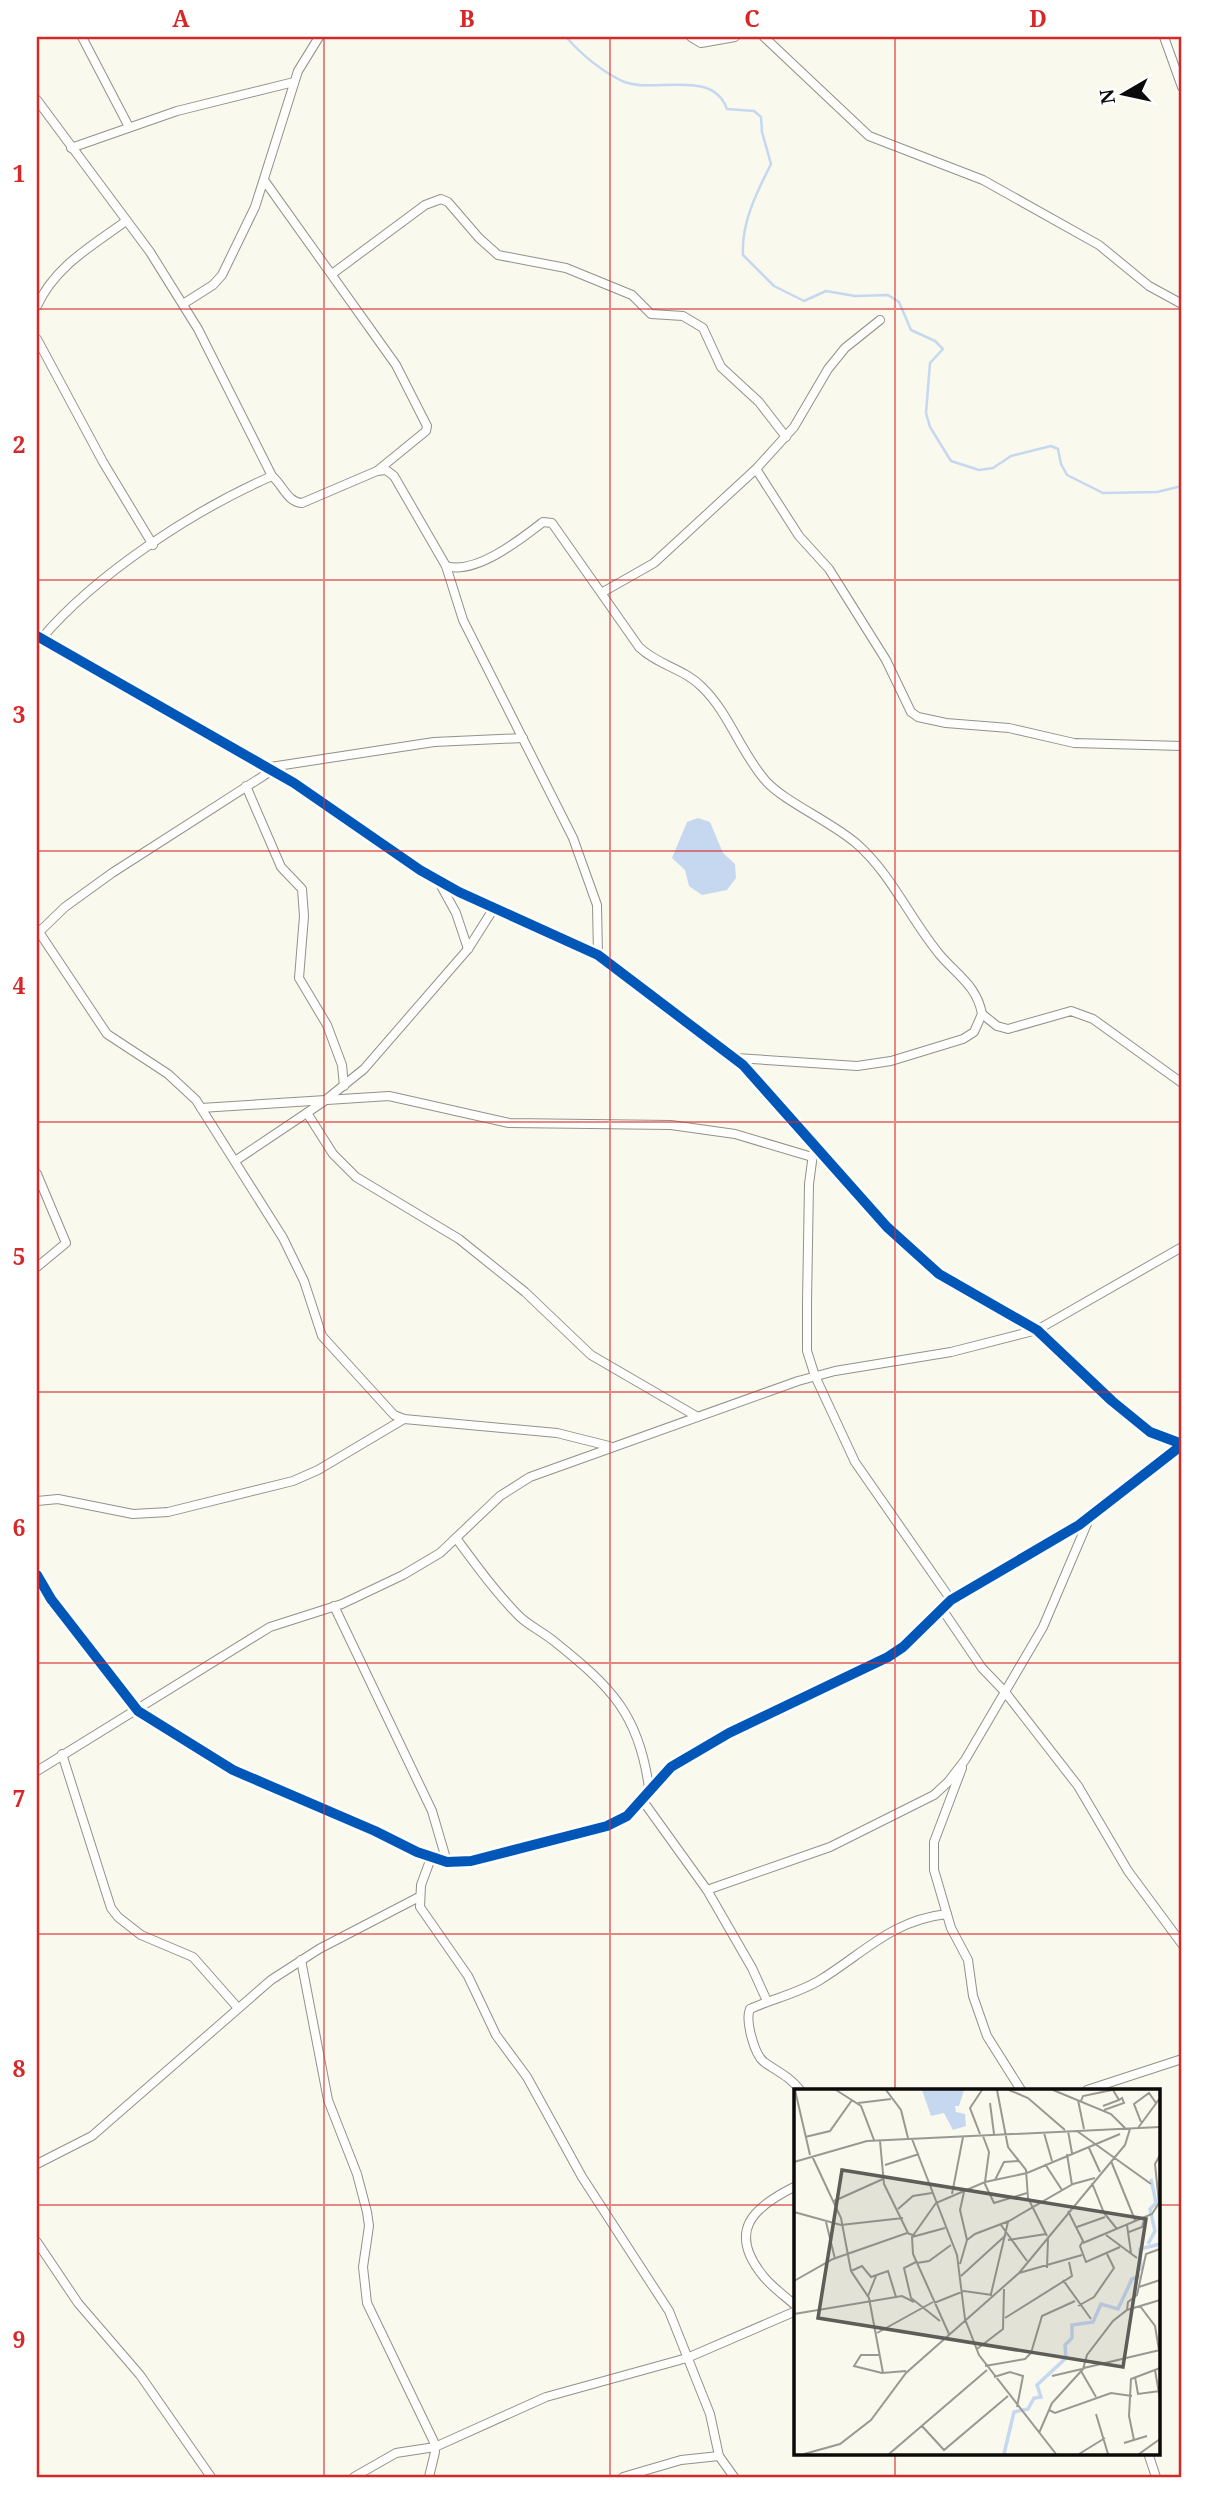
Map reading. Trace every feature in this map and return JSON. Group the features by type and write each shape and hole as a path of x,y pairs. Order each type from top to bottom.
{"street":[{"path":"82,37 130,127"},
{"path":"183,304 213,285 222,275 255,207 294,82 319,37"},
{"path":"691,37 701,43 735,37"},
{"path":"764,37 869,136 983,180 1099,245 1149,286 1182,303"},
{"path":"1164,37 1182,87"},
{"path":"71,148 177,111 294,82"},
{"path":"37,100 150,251 183,304 241,410 272,477 280,483 290,499 302,503 377,471 386,470 394,476 446,566 463,620 573,838 588,876 600,921 598,956"},
{"path":"264,180 396,365 427,426 426,430 377,471"},
{"path":"332,274 415,213 441,199 449,202 479,238 498,255 566,268 632,295 651,314 694,320 707,334 720,367 758,402 786,437"},
{"path":"37,306 53,278 65,265 126,221"},
{"path":"603,592 654,563 755,468 786,437 845,348 880,320"},
{"path":"37,339 103,462 153,545"},
{"path":"755,468 799,536 829,569 886,660 911,712 918,717 946,723 1010,728 1074,743 1182,746"},
{"path":"272,477 198,515 153,545 85,592 39,637 267,770 294,783 438,880 598,956 734,1058 779,1101 814,1146 887,1227 939,1274 1037,1329 1111,1401 1150,1432 1182,1444"},
{"path":"446,566 462,568 509,548 548,520 576,552 639,647 654,661 693,679 718,705 765,781 856,843 876,864 940,955 973,989 982,1014 997,1026 1008,1029 1063,1012 1093,1018 1182,1083"},
{"path":"523,738 434,742 267,770 112,873 65,907 38,932 107,1034 169,1074 201,1108 283,1238 304,1281 323,1336 394,1415 404,1419 556,1433 609,1446"},
{"path":"246,786 274,853 286,873 302,889 304,916 299,978 327,1025 342,1065 344,1086"},
{"path":"438,880 456,913 468,949"},
{"path":"235,1161 307,1113 364,1069 468,949 494,908"},
{"path":"734,1058 857,1066 891,1061 963,1039 974,1032 982,1014"},
{"path":"201,1108 389,1096 509,1123 671,1125 735,1134 812,1157"},
{"path":"307,1113 333,1154 356,1177 459,1240 524,1292 591,1355 696,1416"},
{"path":"814,1146 809,1184 807,1351 815,1376 855,1462 951,1600"},
{"path":"37,1174 66,1243 37,1267"},
{"path":"37,1771 270,1627 334,1606 403,1575 440,1553 500,1496 530,1477 609,1446 815,1376 951,1352 1037,1329 1182,1247"},
{"path":"37,1501 58,1499 133,1514 168,1512 293,1481 318,1471 404,1419"},
{"path":"37,1575 48,1595 138,1711 233,1770 430,1857 447,1862 471,1861 583,1835 627,1816 643,1801 649,1788 671,1767 729,1733 903,1647 951,1600 1090,1517 1182,1444"},
{"path":"707,1890 830,1847 923,1800 948,1782 965,1760 1043,1627 1090,1517"},
{"path":"457,1538 522,1619 551,1639 613,1693 632,1723 645,1754 649,1788"},
{"path":"37,1599 48,1595"},
{"path":"334,1606 432,1811 447,1862"},
{"path":"942,1609 982,1668 1005,1692 1089,1802 1129,1871 1182,1944"},
{"path":"62,1754 111,1908 118,1917 142,1935 193,1957 238,2008"},
{"path":"965,1760 934,1842 932,1857 947,1914 968,1960 973,1996 987,2036 1020,2089"},
{"path":"643,1801 707,1890 752,1968 767,2001"},
{"path":"430,1857 419,1897 425,1916 468,1976 496,2035 527,2077 563,2147 669,2311 710,2414 719,2456 734,2477"},
{"path":"37,2164 92,2136 202,2043 238,2008 301,1960 419,1897"},
{"path":"798,2089 788,2076 760,2057 747,2014 750,2009 821,1979 891,1930 926,1917 947,1914"},
{"path":"301,1960 328,2100 357,2174 367,2212 369,2234 363,2267 367,2303 435,2447 429,2477"},
{"path":"1093,2089 1182,2059"},
{"path":"794,2187 774,2196 751,2216 746,2225 746,2236 762,2274 794,2307"},
{"path":"37,2242 78,2303 140,2375 211,2477"},
{"path":"354,2477 396,2453 435,2447 546,2397 687,2358 794,2310"},
{"path":"1148,2454 1156,2477"},
{"path":"623,2477 681,2460 719,2456"}],"water":[{"path":"698,818 710,822 723,853 735,864 736,878 727,890 702,895 689,886 685,870 672,858 687,822"}],"waterway":[{"path":"502,37 534,37"},
{"path":"566,37 592,62 622,81 649,85 695,85 709,89 719,96 727,109 754,111 761,117 762,132 771,164 747,220 743,255 774,286 804,301 826,291 855,296 888,295 899,302 911,330 935,341 943,349 930,363 926,413 930,427 951,461 979,470 993,468 1011,456 1051,446 1058,449 1067,475 1103,493 1157,492 1182,486"}],"cycle path":[{"path":"37,636 294,783 420,870 459,892 598,955 743,1065 887,1227 939,1274 1037,1330 1112,1401 1150,1432 1182,1444"},
{"path":"37,1575 51,1599 138,1711 233,1770 417,1852 447,1862 471,1861 607,1826 627,1816 671,1767 729,1733 888,1657 903,1647 951,1600 1079,1525 1182,1445"}]}
